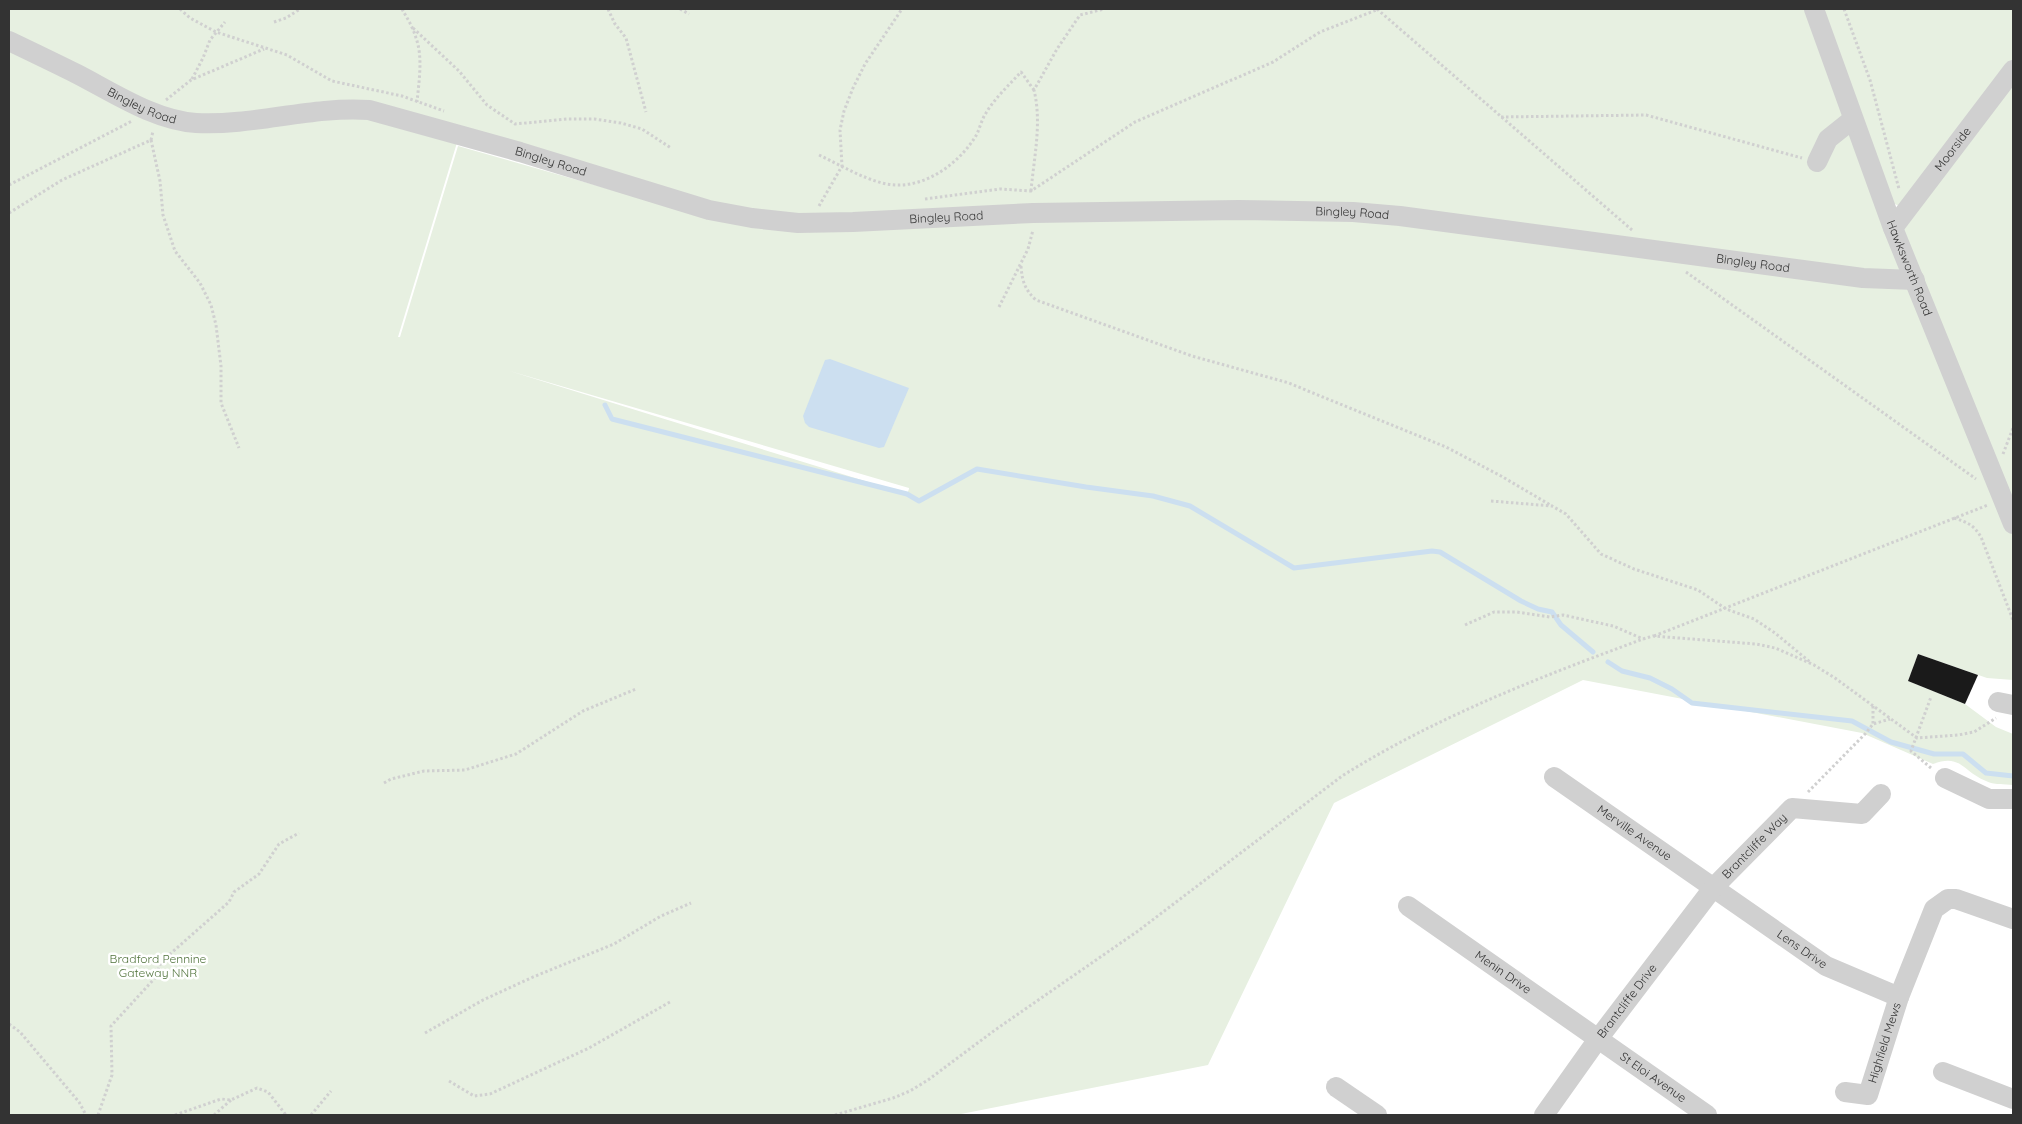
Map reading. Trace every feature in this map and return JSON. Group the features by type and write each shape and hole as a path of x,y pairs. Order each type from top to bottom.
{"street":[{"name":"Hawksworth Road","path":"1814,9 1893,228 2013,524"},
{"name":"Bingley Road","path":"9,41 158,114 176,120 212,123 345,108 370,110 520,152 709,210 752,218 798,223 853,222 1033,212 1238,210 1353,212 1400,216 1863,278 1914,280"},
{"name":"Moorside","path":"1893,228 2013,70"},
{"path":"1817,162 1828,139 1853,119"},
{"name":"Merville Avenue","path":"1554,777 1713,888"},
{"path":"1945,778 1990,799 2013,799"},
{"name":"Brantcliffe Way","path":"1713,888 1792,808 1862,814 1881,794"},
{"name":"Lens Drive","path":"1713,888 1826,966 1899,997"},
{"name":"Brantcliffe Drive","path":"1544,1115 1598,1039 1713,888"},
{"path":"1899,997 1934,910 1941,903 1948,899 1956,899 2013,919"},
{"name":"Menin Drive","path":"1408,906 1598,1039"},
{"name":"Highfield Mews","path":"1845,1092 1868,1095 1899,997"},
{"name":"St Eloi Avenue","path":"1598,1039 1707,1115"},
{"path":"1943,1072 2013,1099"},
{"path":"1336,1087 1364,1112"}],"path":[{"path":"180,9 190,18 216,32 264,48 191,80 168,97 158,114 151,140 170,240 179,257 200,283 211,305 216,325 221,366 221,403 239,448"},
{"path":"274,22 286,18 300,9"},
{"path":"402,9 413,28 417,40 419,62 414,122"},
{"path":"608,9 615,24 626,38 646,112"},
{"path":"680,9 689,14"},
{"path":"824,210 816,211 842,166 840,130 844,111 865,64 902,9"},
{"path":"1034,90 1057,49 1080,15 1104,9"},
{"path":"916,201 1000,189 1031,191 1135,122 1273,62 1320,32 1380,9"},
{"path":"1844,9 1870,80 1906,211"},
{"path":"191,80 204,58 206,48 224,22"},
{"path":"413,28 459,71 487,105 515,124 567,119 594,119 621,123 642,129 671,148"},
{"path":"820,155 867,178 884,184 914,182 933,177 961,157 977,134 986,113 1021,72 1034,90 1038,106 1038,127 1031,191 1033,212 1032,234 1021,266 999,307"},
{"path":"9,186 120,127 141,117 158,114"},
{"path":"1501,117 1646,115 1817,162"},
{"path":"9,213 62,180 151,140"},
{"path":"1021,266 1024,286 1028,293 1036,300 1192,356 1289,383 1446,447 1566,514 1601,554 1634,569 1698,590 1726,609 1754,619 1776,633 1814,665"},
{"path":"835,1115 893,1098 910,1091 928,1080 995,1030 1138,930 1342,776 1370,758 1506,692 1726,609 2003,499"},
{"path":"1491,501 1552,506"},
{"path":"1954,518 1975,526 2013,620"},
{"path":"1465,625 1494,612 1517,612 1550,617 1562,615 1613,626 1644,639"},
{"path":"1653,636 1756,644 1775,648 1814,665 1835,678 1916,739 1974,732 2008,704"},
{"path":"384,783 391,779 424,772 465,770 516,754 583,711 636,689"},
{"path":"1932,697 1911,751 1945,778"},
{"path":"1872,726 1873,706"},
{"path":"1792,808 1872,726 1890,719"},
{"path":"98,1115 112,1075 111,1026 155,978 160,962 229,902 234,892 259,874 279,844 299,833"},
{"path":"424,1034 483,1000 614,944 661,916 691,903"},
{"path":"449,1081 474,1096 490,1094 589,1048 670,1002"},
{"path":"9,1024 20,1032 78,1102 86,1115"},
{"path":"214,1115 231,1100 257,1088 268,1092 286,1115"},
{"path":"310,1115 331,1091"},
{"path":"175,1115 221,1099 231,1100"}],"green space":[{"name":"Bradford Pennine Gateway NNR","path":"9,9 1807,9 1894,227 2013,73 2013,680 1987,678 1918,654 1908,681 1965,704 1996,727 2013,734 2013,785 1989,782 1956,762 1942,761 1933,764 1862,733 1583,680 1334,803 1208,1065 956,1115 9,1115","holes":["459,136 707,217 458,146 400,337 398,337","506,370 909,488 909,489 907,494"]},
{"path":"1822,9 2013,9 2013,60 1917,190 1899,206 1891,202"}],"water":[{"path":"830,359 909,388 884,447 879,448 809,427 805,423 803,416 825,360"}],"building":[{"path":"1918,654 1978,675 1965,704 1908,681"}],"waterway":[{"path":"605,405 612,419 907,494 919,501 977,469 1153,496 1190,506 1294,568 1432,551 1440,552 1521,601 1538,609 1552,612 1561,625 1593,652"},
{"path":"1608,662 1622,671 1650,678 1672,689 1692,703 1852,721 1891,742 1934,754 1963,754 1986,773 2013,776"}]}
